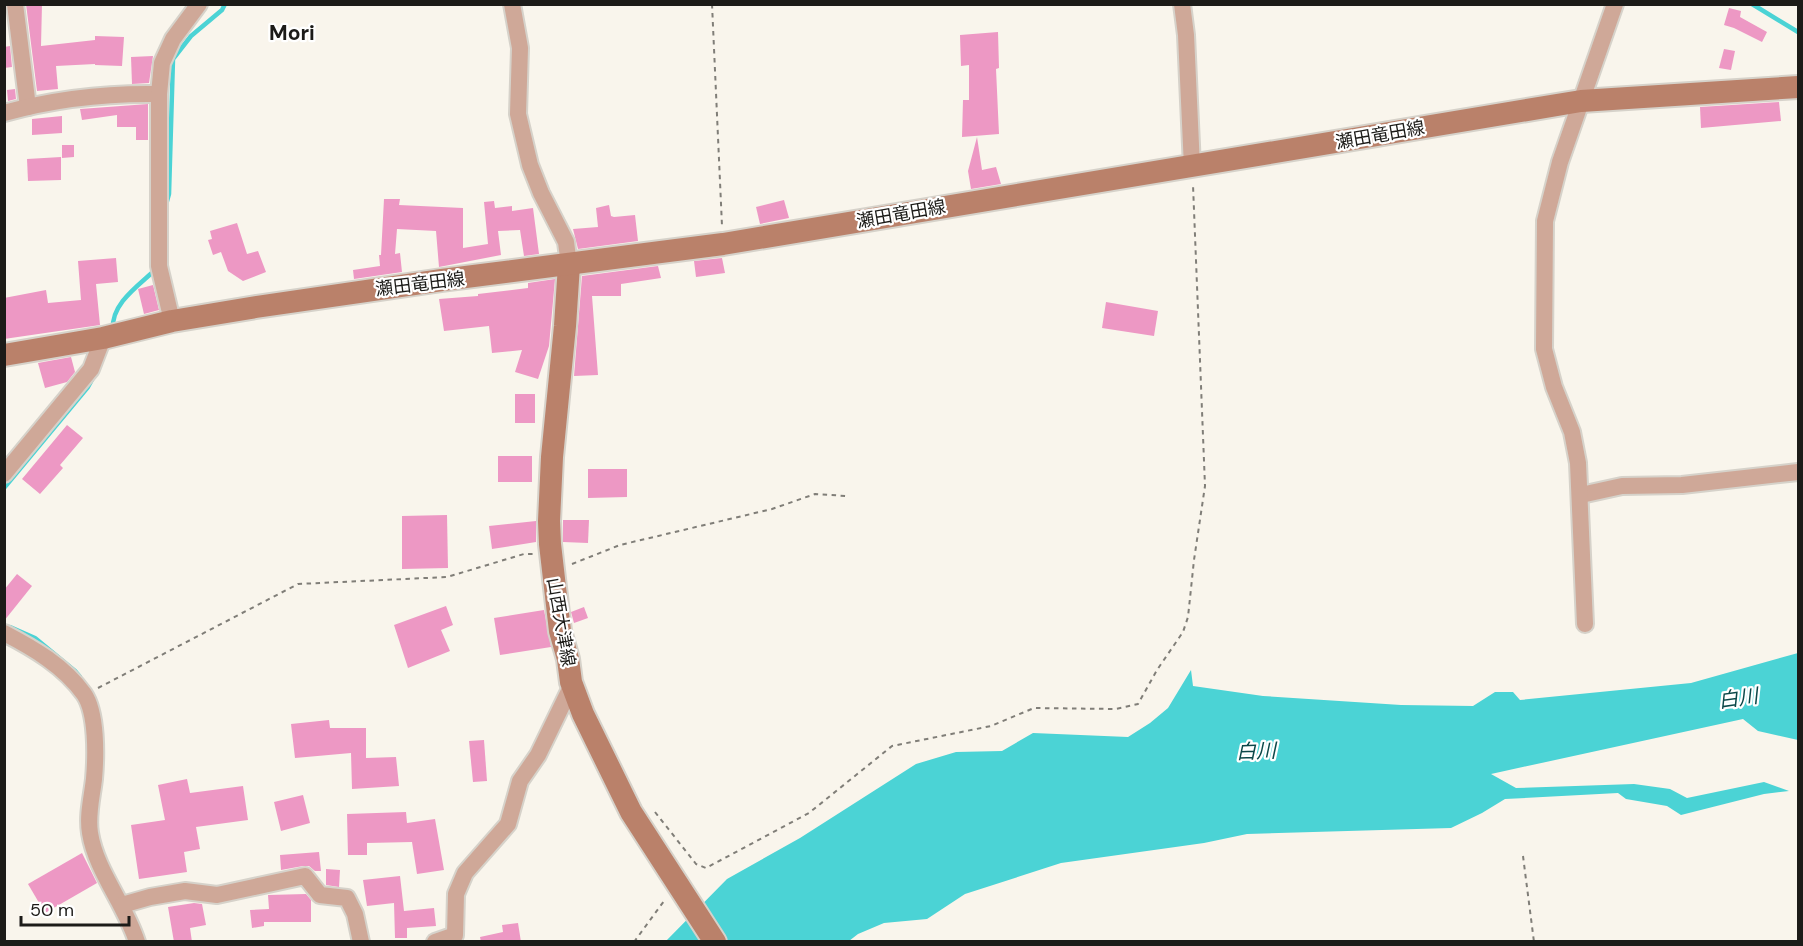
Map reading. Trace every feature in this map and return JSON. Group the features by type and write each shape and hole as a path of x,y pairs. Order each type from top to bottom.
{"main road":[{"name":"瀬田竜田線","path":"4,355 103,338 172,321 360,291 723,244 1581,101 1798,87"},
{"name":"山西大津線","path":"569,265 552,457 549,520 560,631 568,659 571,682 583,714 631,812 672,889 715,942"}],"street":[{"path":"15,4 28,107"},
{"path":"172,321 159,266 159,94 162,63 173,39 199,4"},
{"path":"512,4 520,48 518,114 534,174 566,242 569,265"},
{"path":"1182,4 1186,35 1192,167"},
{"path":"1585,624 1578,463 1572,432 1554,387 1544,349 1545,221 1560,162 1615,4"},
{"path":"4,113 70,100 130,93 159,94"},
{"path":"4,474 91,369 103,338"},
{"path":"1581,495 1622,486 1682,485 1798,471"},
{"path":"4,633 35,649 85,695 92,717 95,752 89,830 93,849 122,905 137,942"},
{"path":"435,942 455,935 456,894 465,873 508,824 520,781 538,755 570,689 571,682"},
{"path":"122,905 185,891 217,895 305,876 320,895 347,898 355,914 361,942"}],"path":[{"path":"712,4 723,244"},
{"path":"650,806 696,864 706,867 809,813 892,746 991,726 1034,708 1116,709 1138,704 1156,670 1183,632 1188,616 1205,486 1192,167"},
{"path":"85,695 298,584 447,577 524,554 552,563 772,509 815,494 846,496"},
{"path":"1523,856 1534,942"},
{"path":"634,942 672,889"}],"water":[{"name":"白川","path":"1798,653 1798,740 1758,731 1743,719 1491,774 1516,788 1634,784 1670,789 1687,798 1764,782 1789,791 1764,794 1681,815 1667,806 1626,799 1618,793 1505,799 1451,828 1247,834 1204,843 1061,863 965,894 927,919 884,923 858,934 849,941 665,942 727,879 800,838 916,764 956,752 1002,751 1033,733 1128,737 1168,708 1191,670 1193,686 1263,696 1401,705 1473,706 1495,692 1513,692 1520,700 1691,683"}],"building":[{"path":"26,4 42,4 41,46 95,40 95,36 124,37 122,66 95,64 56,66 58,89 37,91"},
{"path":"1729,8 1741,11 1740,17 1767,32 1762,42 1724,25"},
{"path":"998,32 999,68 996,69 999,134 962,137 963,100 969,100 969,65 961,66 960,35"},
{"path":"10,46 12,67 4,68 4,47"},
{"path":"1724,49 1735,51 1731,70 1719,68"},
{"path":"153,56 149,83 132,84 131,57"},
{"path":"15,89 16,99 8,101 7,90"},
{"path":"1779,102 1781,121 1701,128 1700,107"},
{"path":"148,104 148,140 136,140 136,127 117,127 117,115 82,120 80,109"},
{"path":"62,116 62,133 32,135 32,119"},
{"path":"977,137 982,170 996,167 1001,184 971,189 968,171"},
{"path":"62,145 74,145 74,157 62,158"},
{"path":"61,157 61,180 28,181 27,159"},
{"path":"384,199 400,199 399,205 463,208 463,248 488,244 484,202 494,201 495,208 512,206 512,211 533,208 539,254 524,256 520,230 498,231 501,255 439,267 436,231 397,229 395,254 400,253 402,272 354,279 353,270 380,266"},
{"path":"784,200 789,218 760,224 756,207"},
{"path":"609,205 611,216 635,215 638,241 578,249 573,229 598,227 596,208"},
{"path":"237,223 247,254 258,251 266,272 243,281 228,271 221,252 213,255 208,240 212,239 210,231"},
{"path":"116,258 118,282 96,284 100,325 4,339 4,298 46,290 48,303 81,300 78,261"},
{"path":"722,258 725,273 696,277 694,261"},
{"path":"658,266 661,278 621,284 621,296 592,296 598,375 574,376 582,276"},
{"path":"555,279 549,346 538,379 515,372 522,350 492,353 489,326 444,331 439,299 478,296 478,294 528,288 528,283"},
{"path":"153,285 159,310 144,314 138,289"},
{"path":"1106,302 1158,311 1154,336 1102,328"},
{"path":"71,357 75,372 67,382 45,388 38,363"},
{"path":"515,394 535,394 535,423 515,423"},
{"path":"67,425 83,438 60,465 63,468 40,494 22,479"},
{"path":"498,456 532,456 532,482 498,482"},
{"path":"588,469 627,469 627,497 588,498"},
{"path":"447,515 448,568 402,569 402,516"},
{"path":"563,520 589,520 588,543 563,542"},
{"path":"536,521 536,542 492,549 489,526"},
{"path":"17,574 32,586 4,621 4,590"},
{"path":"446,606 453,625 441,630 450,651 408,668 394,625"},
{"path":"584,607 588,618 574,623 571,612"},
{"path":"544,610 551,647 500,655 494,618"},
{"path":"329,720 330,728 366,728 366,758 396,757 399,786 352,789 351,753 295,758 291,724"},
{"path":"484,740 487,781 473,782 469,741"},
{"path":"187,779 190,793 243,786 248,820 196,827 200,849 184,852 187,872 139,879 131,825 165,820 158,785"},
{"path":"303,795 310,823 281,831 274,802"},
{"path":"406,812 407,823 435,819 444,870 417,874 412,842 367,843 367,855 348,855 347,814"},
{"path":"319,852 321,871 315,871 309,866 281,870 280,855"},
{"path":"82,853 97,883 45,913 28,884"},
{"path":"326,869 340,870 339,887 326,885"},
{"path":"400,876 404,911 434,908 436,926 407,928 407,938 395,938 394,903 367,906 363,880"},
{"path":"306,894 311,900 311,922 264,922 264,926 252,928 250,910 269,909 268,895"},
{"path":"202,904 206,925 190,928 192,942 174,942 168,907"},
{"path":"518,923 521,942 481,942 480,937 503,932 502,925"}],"waterway":[{"path":"166,205 169,194 173,59 191,36 222,10 225,4"},
{"path":"1752,4 1798,32"},
{"path":"113,329 116,311 127,296 155,270"},
{"path":"4,488 88,387 94,376"},
{"path":"10,627 35,638 80,677"}],"district":[{"name":"Mori","path":"292,33"}]}
